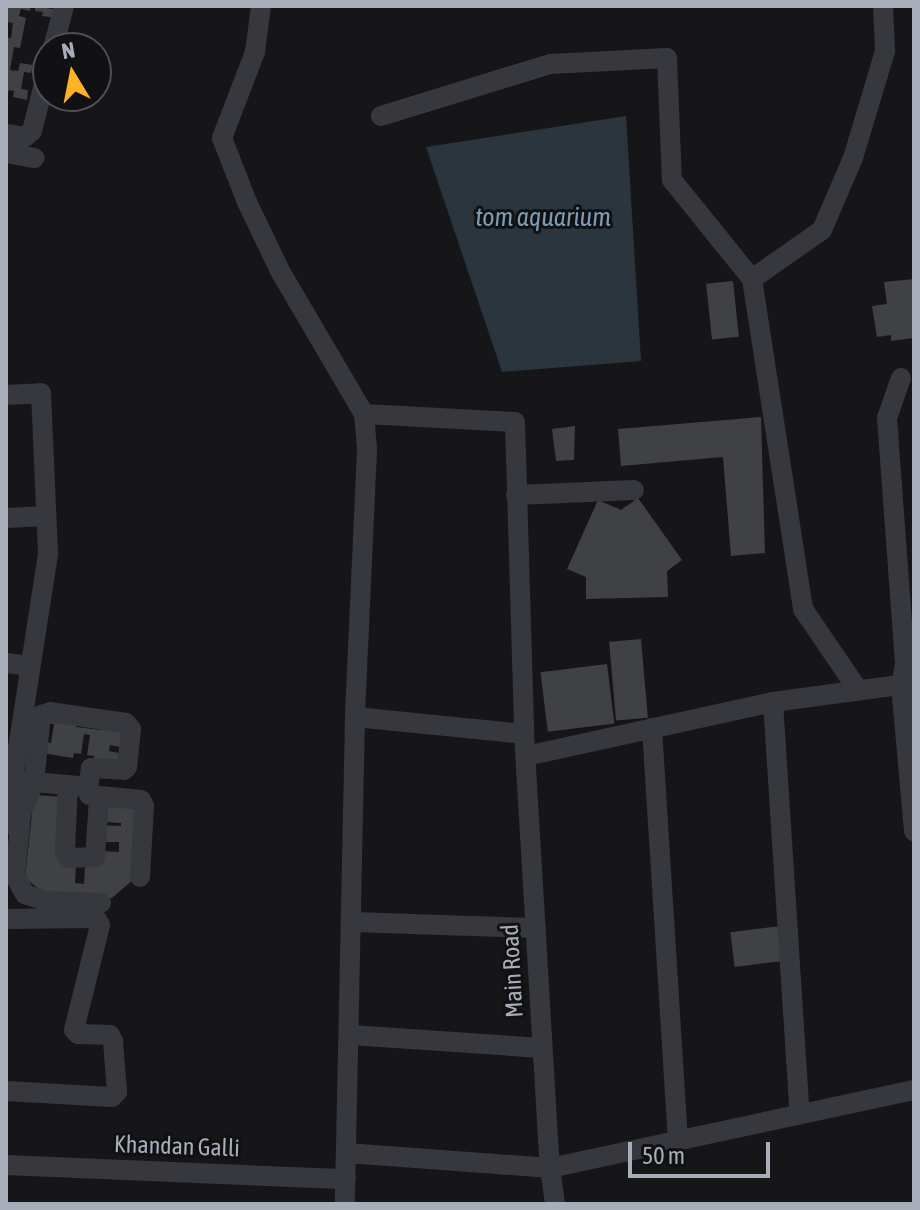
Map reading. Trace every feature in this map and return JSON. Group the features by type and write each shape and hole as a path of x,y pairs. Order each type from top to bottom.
{"street":[{"path":"57,32 64,6"},
{"path":"261,6 255,52 222,138 247,202 280,271 364,414 367,450 355,717 351,1035 345,1204"},
{"path":"752,279 822,230 853,158 885,51 883,6"},
{"path":"381,116 550,64 667,58 672,180 752,279 803,609 859,691"},
{"path":"6,134 25,137 32,131 37,112"},
{"path":"6,153 35,158"},
{"path":"901,378 887,418 907,684 914,831"},
{"path":"6,395 41,393 48,554 29,666 24,781 15,876 17,885 25,894 45,901 101,903"},
{"name":"Main Road","path":"364,414 515,422 524,734 542,1048 555,1204"},
{"path":"516,495 634,490"},
{"path":"6,518 46,516"},
{"path":"6,663 29,666"},
{"path":"526,756 773,702 907,684"},
{"path":"773,702 800,1114"},
{"path":"6,825 24,781 41,715 51,712 126,723 131,729 127,767 124,770 91,768 85,790"},
{"path":"355,717 524,734"},
{"path":"652,728 678,1141"},
{"path":"24,781 141,800 144,806 140,877"},
{"path":"6,1091 112,1097 117,1092 110,1035 78,1034 74,1030 100,925 96,918 7,924"},
{"path":"352,922 536,928"},
{"path":"351,1035 542,1048"},
{"path":"347,1153 550,1168 914,1090"},
{"name":"Khandan Galli","path":"6,1165 346,1179"}],"water":[{"name":"tom aquarium","path":"626,116 641,361 502,372 426,147"}],"building":[{"path":"6,6 31,6 30,11 21,9 19,16 26,18 20,48 14,47 10,70 18,71 20,63 32,65 31,73 24,72 21,89 28,90 27,100 13,97 14,91 9,90 6,97 6,37 11,38 13,23 6,22"},
{"path":"35,6 57,10 56,18 42,16 43,12 35,11"},
{"path":"914,279 914,338 891,341 891,335 877,337 872,306 887,304 884,282"},
{"path":"733,281 739,337 712,340 706,284"},
{"path":"761,417 765,553 731,556 723,457 621,466 618,429"},
{"path":"575,426 574,460 556,461 552,429"},
{"path":"638,498 682,560 667,571 668,597 586,599 586,577 567,569 598,500 621,510"},
{"path":"641,639 648,718 616,720 609,642"},
{"path":"607,664 614,724 548,732 540,672"},
{"path":"48,716 77,720 76,727 101,730 102,724 127,728 120,747 110,745 109,751 119,753 118,760 93,761 94,756 87,755 90,735 84,734 81,754 74,753 73,758 42,753 44,741 51,743 54,724 46,723"},
{"path":"34,795 64,797 60,863 76,864 75,883 84,884 85,864 100,851 119,852 119,842 100,842 101,825 121,826 121,823 107,822 106,800 137,802 135,878 112,898 48,896 25,878"},
{"path":"781,926 785,961 735,967 730,932"}]}
